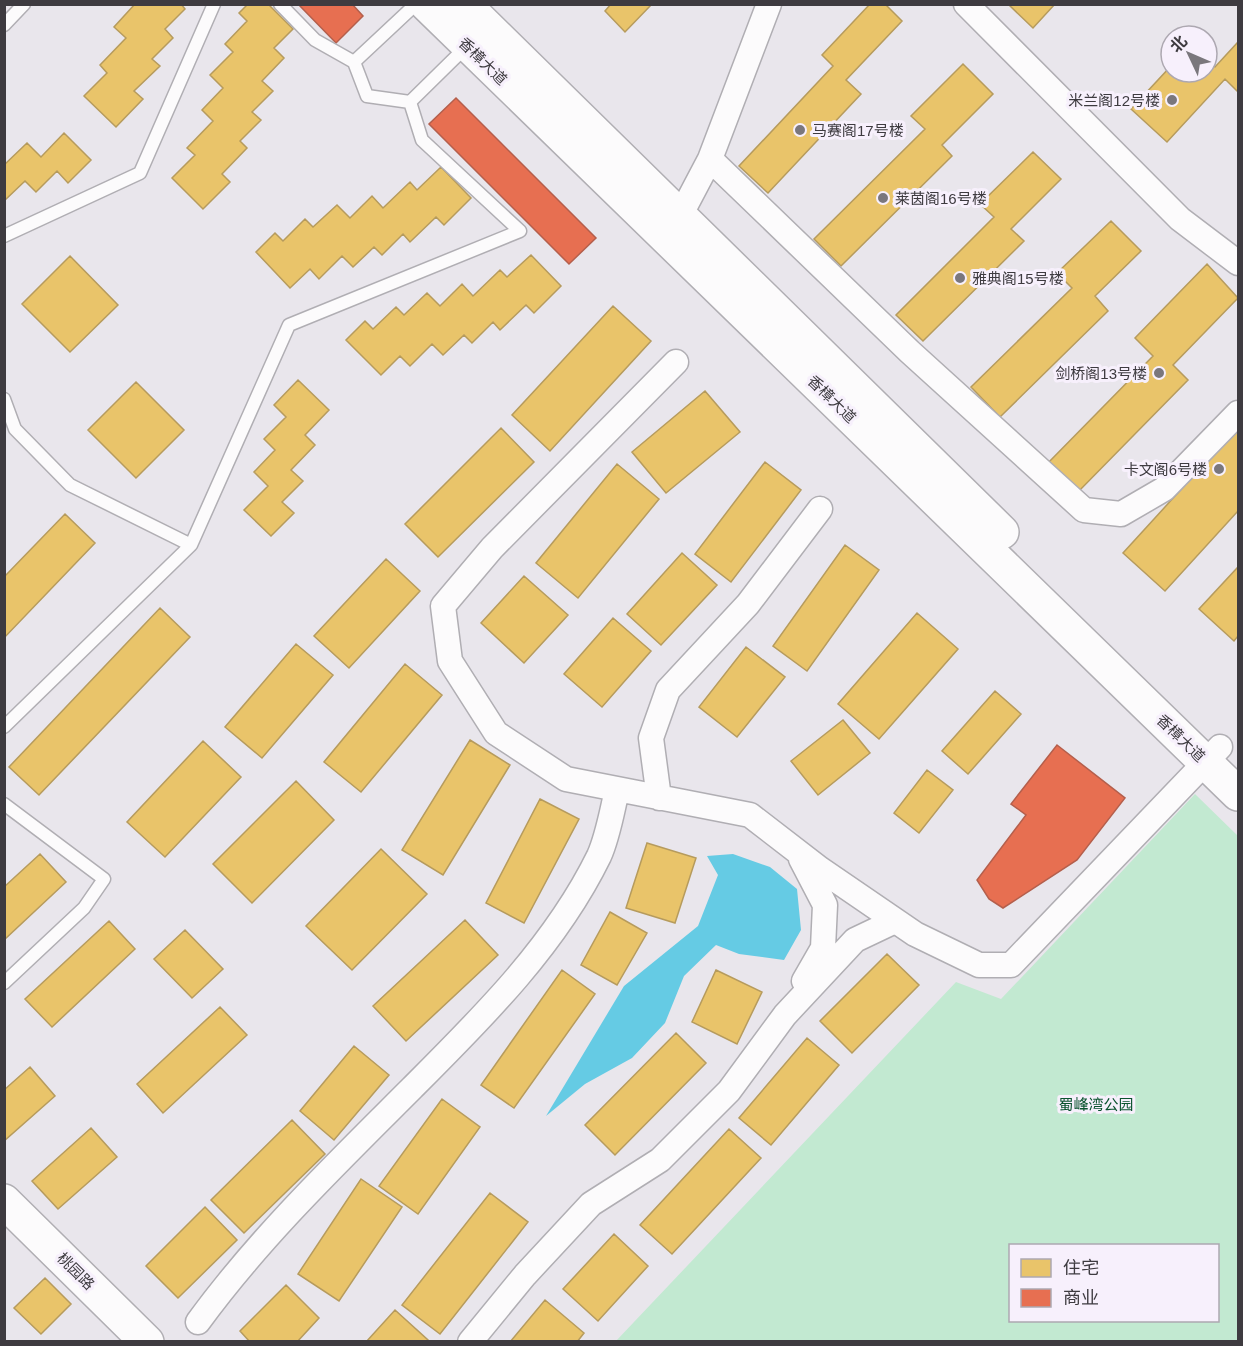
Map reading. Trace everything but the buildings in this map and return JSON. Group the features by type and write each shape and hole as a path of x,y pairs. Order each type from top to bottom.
{"street":[{"name":"香樟大道","path":"426,4 467,45 672,226"},
{"name":"香樟大道","path":"464,4 672,226 1228,770"},
{"path":"672,226 710,159 769,4"},
{"path":"966,4 1180,219 1239,263"},
{"path":"710,159 910,352 1084,510 1121,514 1164,489 1239,413"},
{"path":"676,362 492,548 443,606 450,661 496,733 566,779 750,815 895,921 915,934 979,965 1011,965 1228,770"},
{"path":"659,798 651,738 668,690 748,604 820,509"},
{"path":"198,1322 218,1294 297,1206 475,1026 549,939 600,854 617,790"},
{"path":"785,1015 823,948 825,904 797,851"},
{"path":"470,1341 525,1275 591,1204 660,1160 729,1091 785,1015 855,940 895,921"},
{"name":"桃园路","path":"4,1201 147,1341"}],"lane":[{"path":"4,25 24,4"},
{"path":"4,236 140,173 214,4"},
{"path":"279,4 315,40 354,62 367,96 410,102"},
{"path":"354,62 416,4"},
{"path":"410,102 467,45"},
{"path":"4,727 191,545 289,325 520,231 422,140 410,102"},
{"path":"4,399 15,429 70,485 191,545"},
{"path":"4,804 104,879 84,908 4,983"}],"green space":[{"name":"蜀峰湾公园","path":"1195,794 1238,836 1238,1341 616,1341 956,982 1001,999"}],"water":[{"path":"733,854 770,867 797,889 801,930 784,960 739,954 716,945 684,976 665,1023 632,1058 585,1084 546,1116 624,986 698,926 718,875 707,856"}],"place":[{"name":"米兰阁12号楼","path":"1172,100"},
{"name":"马赛阁17号楼","path":"800,130"},
{"name":"莱茵阁16号楼","path":"883,198"},
{"name":"雅典阁15号楼","path":"960,278"},
{"name":"剑桥阁13号楼","path":"1159,373"},
{"name":"卡文阁6号楼","path":"1219,469"}]}
